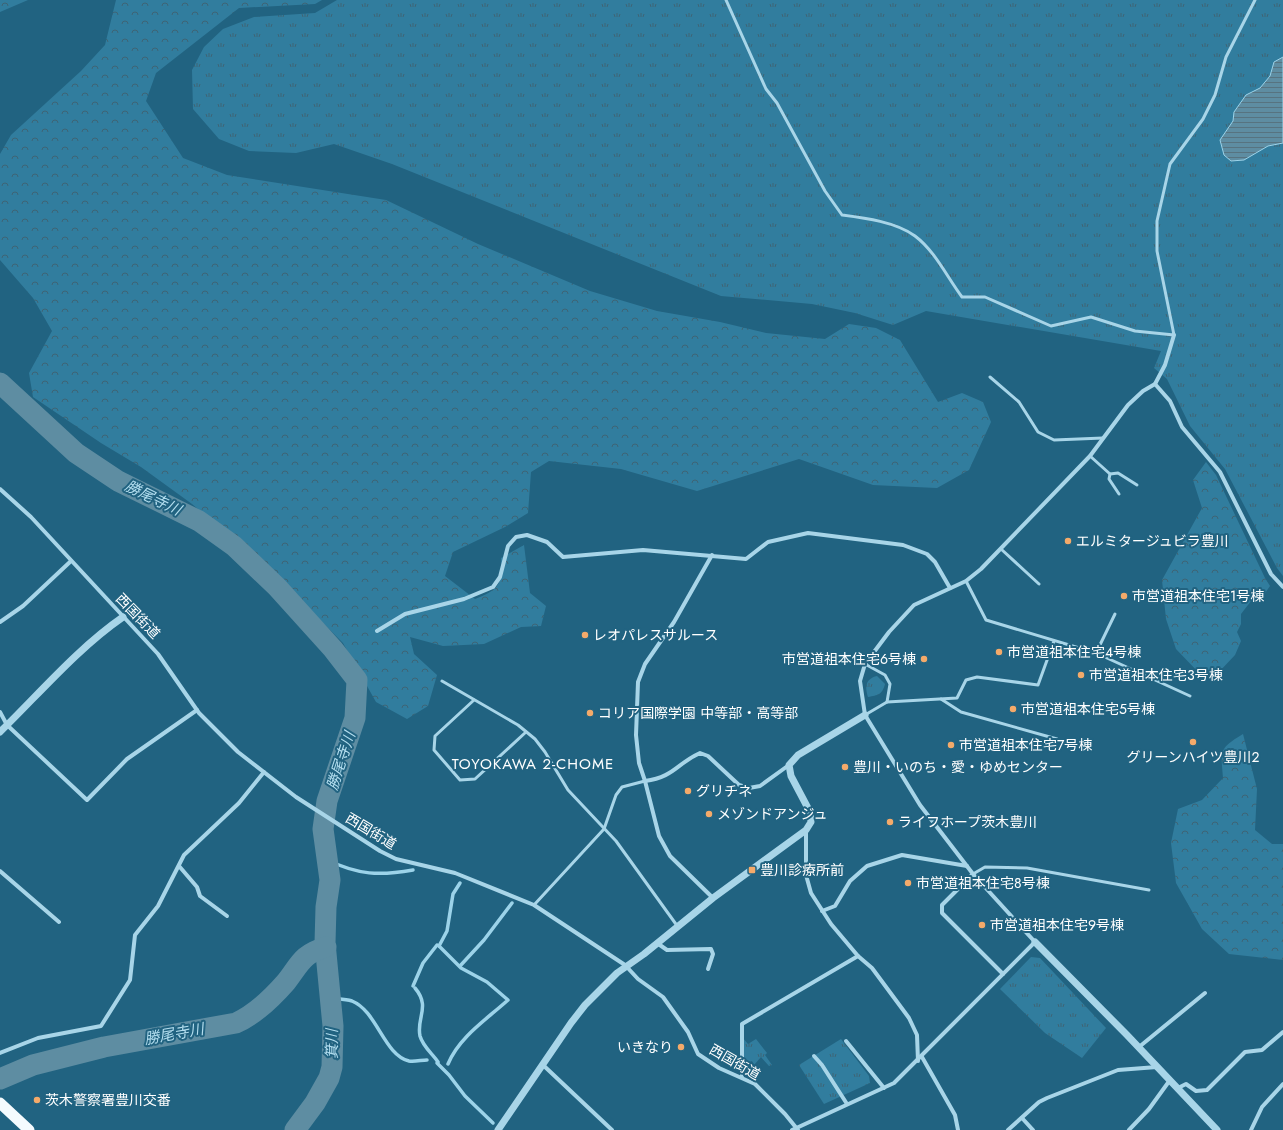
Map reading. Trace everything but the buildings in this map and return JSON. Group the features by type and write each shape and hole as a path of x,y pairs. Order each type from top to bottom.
{"highway":[{"path":"0,1104 29,1130"}],"street":[{"path":"1174,335 1166,365 1155,384 1143,391 1128,405 1090,456 981,569 966,581 914,605 889,632 865,664 860,681 865,715 920,805 973,874 1035,942 1139,1047 1217,1130"},
{"path":"1155,384 1170,401 1182,427 1220,472 1271,574 1283,587"},
{"name":"西国街道","path":"0,490 31,517 158,654 197,710 238,752 296,797 380,851 396,859 455,873 534,905 625,965 638,979 663,997 688,1032 698,1054 719,1068 755,1084 785,1114 795,1129"},
{"path":"377,631 404,614 464,599 493,587 500,577 508,546 516,537 527,535 548,542 563,557 643,550 746,559 768,542 808,533 903,545 927,554 935,562 950,588"},
{"path":"712,555 674,622 645,664 638,682 636,735 638,762 645,781 659,836 670,856 713,898"},
{"path":"0,622 24,606 71,560"},
{"path":"0,732 76,657 110,626 123,617"},
{"path":"0,712 7,724 87,800 127,759 197,710"},
{"path":"645,781 660,779 671,774 689,758 700,753 708,756 739,785 749,788 760,786 790,765 798,755 865,715"},
{"path":"498,1130 585,1005 625,965 657,943 713,898 806,830 811,822 810,812 791,776 790,765"},
{"path":"0,1053 38,1038 101,1026 130,980 135,935 158,906 184,855 239,803 264,772"},
{"path":"806,830 806,875 811,893 830,924 858,956 872,968 909,1018 917,1035 918,1061"},
{"path":"822,912 835,906 850,881 867,866 902,855 967,866"},
{"path":"179,866 197,887 200,896 227,916"},
{"path":"0,871 59,922"},
{"path":"973,874 942,905 942,913 1003,974"},
{"path":"795,1129 894,1083 922,1057 1035,942"},
{"path":"657,943 667,950 711,949 713,954 708,969"},
{"path":"742,1077 742,1024 858,956"},
{"path":"1139,1047 1205,993"},
{"path":"1178,1088 1186,1084 1196,1091 1207,1090 1246,1052 1262,1050 1283,1032"},
{"path":"846,1042 884,1088"},
{"path":"814,1056 822,1065 847,1104"},
{"path":"922,1057 955,1115 958,1130"},
{"path":"543,1065 612,1130"},
{"path":"1008,1130 1039,1102 1118,1070 1157,1067"},
{"path":"1129,1130 1149,1109 1170,1080"},
{"path":"1251,1130 1262,1107 1283,1084"},
{"path":"1022,1118 1033,1130"}],"lane":[{"path":"726,0 766,89 777,103 825,191 842,215 895,226 915,236 928,249 962,296 985,297 1051,326 1091,317 1135,331 1174,335 1157,251 1157,221 1170,164 1203,119 1215,95 1226,57 1255,0"},
{"path":"990,377 1019,402 1038,432 1054,440 1103,438"},
{"path":"1090,456 1110,474 1118,473 1137,485"},
{"path":"1110,474 1109,479 1118,494"},
{"path":"1001,549 1039,584"},
{"path":"966,581 986,620 1096,653 1190,696"},
{"path":"1096,653 1115,614"},
{"path":"865,715 887,702 957,698 966,680 977,677 1038,685 1054,641"},
{"path":"865,664 885,675 890,684 887,702"},
{"path":"442,681 518,725 526,732 545,752 568,790 616,841 678,927"},
{"path":"941,699 961,712 1057,739"},
{"path":"474,700 435,736 434,750 460,780 475,779 526,732"},
{"path":"534,905 604,829 616,795 622,787 645,781"},
{"path":"973,874 986,867 1027,868 1149,890"}],"green space":[{"path":"0,0 28,0 0,12"},
{"path":"116,0 322,0 315,4 239,8 156,73 146,101 183,158 227,175 386,200 478,244 590,291 657,311 720,322 766,333 825,339 849,324 876,328 900,340 938,402 962,393 983,402 991,422 969,470 937,488 873,485 799,459 697,491 621,469 549,461 531,472 528,513 505,527 453,552 445,576 475,599 490,592 498,585 501,574 501,558 524,545 530,593 546,606 541,626 521,627 484,644 443,646 410,637 414,654 437,675 428,706 407,719 376,702 343,643 272,572 192,504 141,467 101,443 33,397 29,373 52,331 33,298 0,260 0,154 11,135 81,71 105,45"},
{"path":"337,0 1283,0 1283,576 1277,568 1225,469 1190,426 1167,379 1154,368 1161,351 926,311 893,325 855,313 812,304 721,296 392,164 334,144 296,153 249,151 219,139 193,109 192,70 204,47 223,29 254,17 315,13"},
{"path":"1206,462 1216,475 1270,586 1263,596 1251,601 1241,614 1241,624 1237,632 1241,641 1235,655 1217,674 1202,676 1176,649 1166,619 1162,580 1202,508 1193,480"},
{"path":"877,676 885,684 884,688 879,694 868,697 866,687 868,681"},
{"path":"1243,734 1257,789 1255,830 1272,844 1283,844 1283,960 1229,954 1202,929 1176,883 1171,843 1178,809 1202,800 1223,778 1222,756 1225,747"},
{"path":"1031,957 1040,958 1106,1028 1082,1058 1045,1033 1000,989"},
{"path":"742,1037 748,1044 756,1039 767,1053 765,1055 772,1065 769,1066 761,1057 754,1065 752,1061 744,1064"},
{"path":"841,1039 869,1076 870,1083 824,1104 799,1065"}],"shaded area":[{"path":"1283,57 1283,143 1268,146 1244,160 1231,161 1224,155 1220,140 1233,121 1234,112 1246,95 1260,88 1270,76 1274,62"}],"waterway":[{"name":"勝尾寺川","path":"0,383 76,453 118,481 199,521 234,546 277,587 333,649 357,680 355,718 327,801 323,829 330,880 326,907 325,943 333,1026 332,1067 329,1078 315,1103 295,1130"},
{"path":"327,860 349,869 369,873 390,873 413,870"},
{"path":"439,946 447,931 453,894 460,883"},
{"path":"460,966 484,940 512,903"},
{"path":"413,986 423,963 437,945"},
{"path":"439,946 461,968 487,982 508,1000 466,1037 459,1045 448,1064"},
{"name":"勝尾寺川","path":"0,1079 33,1065 104,1047 236,1023 250,1015 269,1000 286,982 306,956 326,947"},
{"path":"415,988 420,995 423,1007 419,1030 421,1040 438,1062"},
{"path":"330,998 352,1001 361,1006 393,1050 400,1057 409,1061 427,1060"},
{"path":"437,1063 449,1075 465,1096 493,1123"}],"place":[{"name":"エルミタージュビラ豊川","path":"1068,541"},
{"name":"市営道祖本住宅1号棟","path":"1124,596"},
{"name":"レオパレスサルース","path":"585,635"},
{"name":"市営道祖本住宅4号棟","path":"999,652"},
{"name":"市営道祖本住宅6号棟","path":"924,659"},
{"name":"市営道祖本住宅3号棟","path":"1081,675"},
{"name":"市営道祖本住宅5号棟","path":"1013,709"},
{"name":"コリア国際学園 中等部・高等部","path":"590,713"},
{"name":"グリーンハイツ豊川2","path":"1193,742"},
{"name":"市営道祖本住宅7号棟","path":"951,745"},
{"name":"豊川・いのち・愛・ゆめセンター","path":"845,767"},
{"name":"グリチネ","path":"688,791"},
{"name":"メゾンドアンジュ","path":"709,814"},
{"name":"ライフホープ茨木豊川","path":"890,822"},
{"name":"豊川診療所前","path":"752,870"},
{"name":"市営道祖本住宅8号棟","path":"908,883"},
{"name":"市営道祖本住宅9号棟","path":"982,925"},
{"name":"いきなり","path":"681,1047"},
{"name":"茨木警察署豊川交番","path":"37,1100"}],"district":[{"name":"TOYOKAWA 2-CHOME","path":"533,764"}],"water label":[{"name":"箕川","path":"332,1044"}]}
